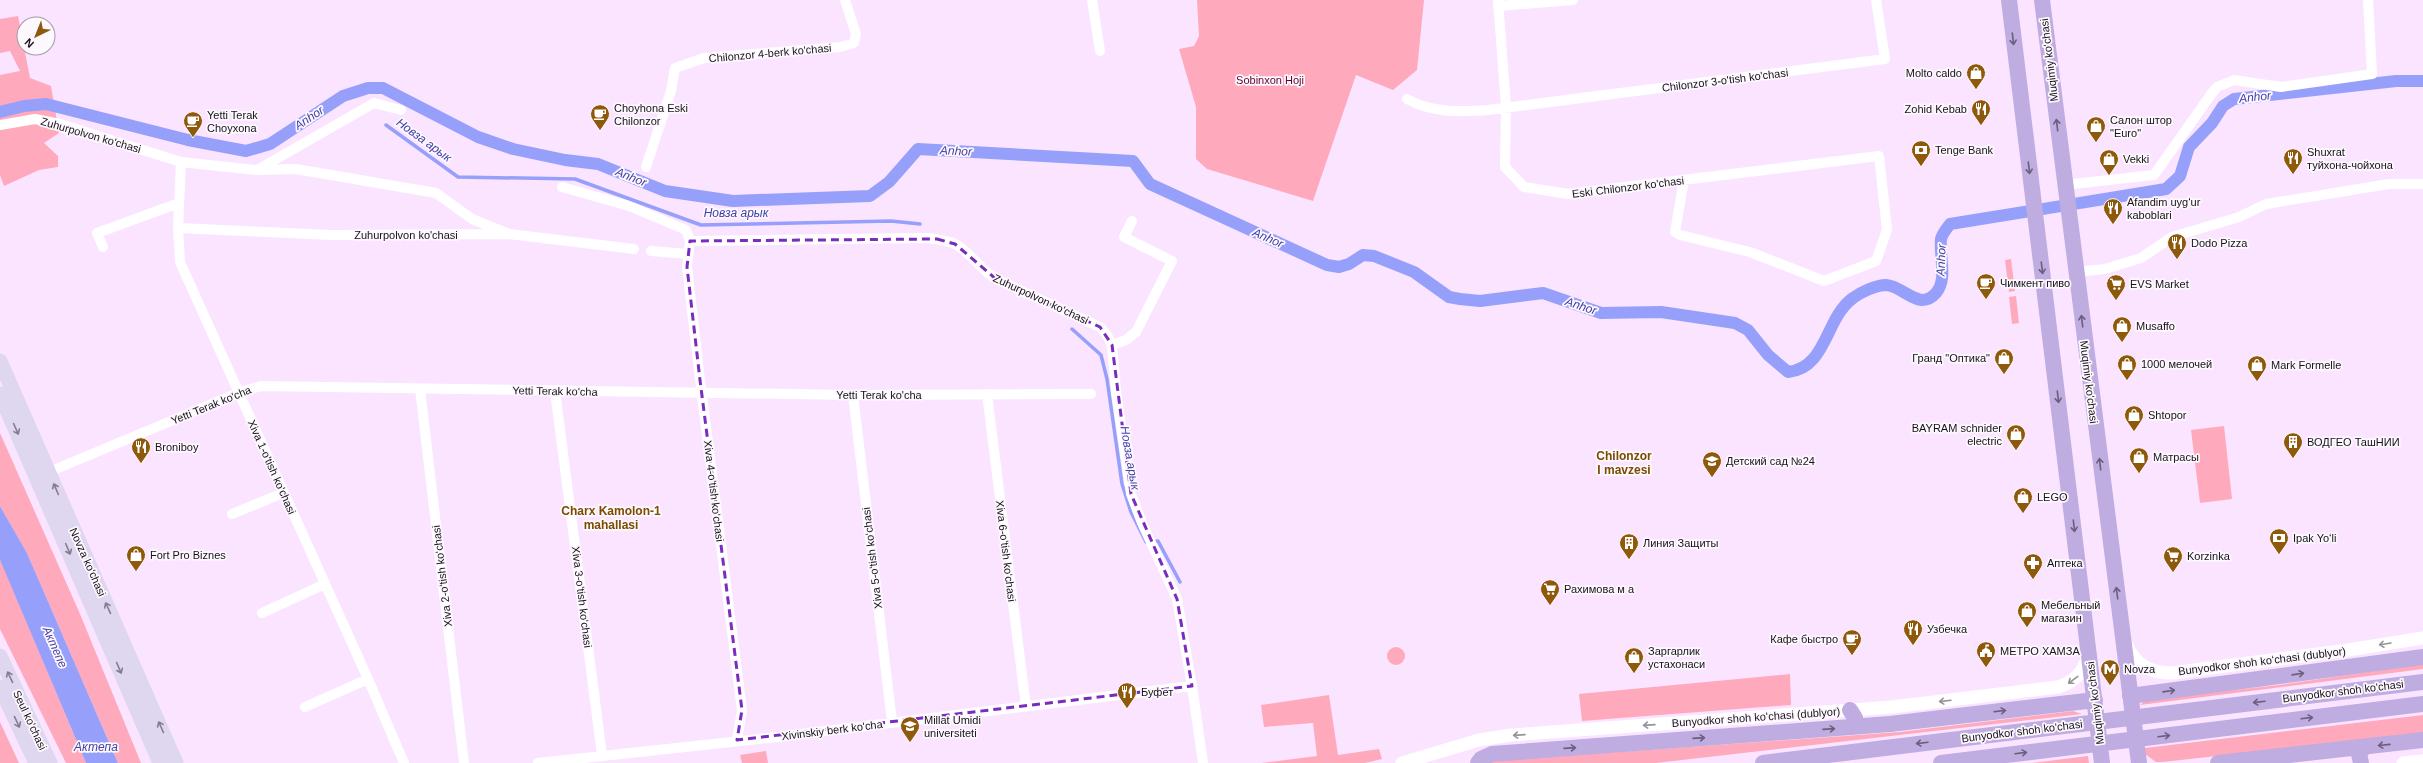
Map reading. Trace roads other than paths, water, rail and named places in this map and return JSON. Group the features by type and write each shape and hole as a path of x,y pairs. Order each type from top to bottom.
{"main road":[{"name":"Muqimiy ko'chasi","path":"2009,0 2102,763"},
{"name":"Muqimiy ko'chasi","path":"2042,0 2069,225 2139,763"},
{"name":"Novza ko'chasi","path":"0,361 43,475 160,763"},
{"name":"Novza ko'chasi","path":"0,394 85,558 176,763"},
{"name":"Seul ko'chasi","path":"0,656 50,763"},
{"path":"2130,696 2423,657"},
{"name":"Bunyodkor shoh ko'chasi","path":"1763,763 2423,682"},
{"name":"Seul ko'chasi","path":"0,687 36,763"},
{"path":"1478,763 1481,759 1492,754 1852,727 2095,700"},
{"name":"Bunyodkor shoh ko'chasi","path":"1941,763 2423,704"},
{"path":"1850,710 1855,718 1852,727"},
{"path":"2218,763 2423,740"},
{"path":"2361,763 2359,754 2364,747"}],"street":[{"name":"Chilonzor 4-berk ko'chasi","path":"646,167 671,91 675,68 704,58 840,46 854,43 856,34 845,0"},
{"path":"1092,0 1100,51"},
{"path":"1498,3 1573,0"},
{"name":"Chilonzor 3-o'tish ko'chasi","path":"1506,107 1885,59 1876,0"},
{"path":"2065,188 2154,175 2217,87 2234,80 2281,87 2372,74 2371,19 2368,0"},
{"name":"Eski Chilonzor ko'chasi","path":"1498,3 1506,107 1504,167 1524,187 1568,194 1879,156 1886,230 1876,261 1824,281 1750,252 1675,232 1684,180"},
{"path":"1407,100 1415,104 1458,113 1506,107"},
{"path":"256,170 374,103 401,110"},
{"name":"Zuhurpolvon ko'chasi","path":"0,125 35,119 60,124 181,162 256,170 296,169 436,193 472,219 509,234"},
{"name":"Xiva 1-o'tish ko'chasi","path":"181,162 178,228 180,262 368,679 404,763"},
{"path":"2075,272 2105,269 2141,258 2172,237 2238,217 2266,204 2389,184 2423,184"},
{"path":"562,187 630,205 686,230 690,241"},
{"path":"103,247 97,233 179,203"},
{"path":"1112,346 1126,340 1136,332 1172,261 1124,237 1132,221"},
{"name":"Zuhurpolvon ko'chasi","path":"178,228 332,235 509,234 634,249"},
{"name":"Zuhurpolvon ko'chasi","path":"690,241 927,238 946,241 955,244 987,274 1100,327 1107,335 1112,346 1116,391 1128,477 1137,512 1178,599 1192,686"},
{"name":"Xiva 4-o'tish ko'chasi","path":"690,241 688,267 701,392 742,710 737,740"},
{"path":"651,251 688,254"},
{"name":"Yetti Terak ko'cha","path":"43,475 238,393 261,386 853,395 1091,394"},
{"name":"Xiva 2-o'tish ko'chasi","path":"420,389 464,763"},
{"name":"Xiva 3-o'tish ko'chasi","path":"555,391 602,755"},
{"name":"Xiva 6-o'tish ko'chasi","path":"987,394 1026,707"},
{"name":"Xiva 5-o'tish ko'chasi","path":"853,395 892,722"},
{"path":"232,514 283,493"},
{"path":"262,613 325,584"},
{"name":"Bunyodkor shoh koʻchasi (dublyor)","path":"2122,632 2129,650 2139,664 2154,672 2167,673 2348,650 2423,638"},
{"name":"Bunyodkor shoh koʻchasi (dublyor)","path":"1402,763 1479,740 1511,735 1850,710 2058,687 2072,681 2080,673 2087,660 2088,646"},
{"path":"305,707 368,679"},
{"path":"1192,686 1203,763"},
{"name":"Xivinskiy berk ko'cha","path":"538,763 1026,707 1192,686"},
{"path":"2403,763 2423,761"}],"water":[{"name":"Актепа","path":"0,506 27,553 118,763 86,763 0,560"}],"waterway":[{"name":"Anhor","path":"0,112 24,106 46,104 188,140 246,151 270,144 343,96 368,88 383,88 478,137 513,149 565,160 598,164 665,191 733,201 870,196 889,182 918,149 1133,161 1150,184 1327,265 1339,267 1349,264 1363,255 1374,256 1414,272 1449,297 1480,301 1543,293 1601,313 1661,312 1735,323 1748,330 1768,355 1788,372 1801,368 1811,362 1825,341 1837,317 1844,307 1860,293 1882,285 1893,286 1917,299 1924,300 1930,298 1936,293 1942,281 1941,239 1943,233 1950,224 2166,189 2180,176 2189,147 2212,123 2223,106 2234,99 2396,81 2423,81"},
{"name":"Новза арык","path":"386,125 458,177 575,179 701,225 891,221 920,224"},
{"name":"Новза арык","path":"1072,329 1101,355 1107,379 1122,484 1131,512 1146,542"},
{"name":"Новза арык","path":"1152,542 1158,541 1180,582"}],"place":[{"name":"Molto caldo","path":"1976,90"},
{"name":"Zohid Kebab","path":"1981,126"},
{"name":"Choyhona Eski Chilonzor","path":"600,131"},
{"name":"Yetti Terak Choyxona","path":"193,138"},
{"name":"Салон штор \"Euro\"","path":"2096,143"},
{"name":"Tenge Bank","path":"1921,167"},
{"name":"Shuxrat туйхона-чойхона","path":"2293,175"},
{"name":"Vekki","path":"2109,176"},
{"name":"Afandim uygʻur kaboblari","path":"2113,225"},
{"name":"Dodo Pizza","path":"2177,260"},
{"name":"Чимкент пиво","path":"1986,300"},
{"name":"EVS Market","path":"2116,301"},
{"name":"Musaffo","path":"2122,343"},
{"name":"Гранд \"Оптика\"","path":"2004,375"},
{"name":"1000 мелочей","path":"2127,381"},
{"name":"Mark Formelle","path":"2257,382"},
{"name":"Shtopor","path":"2134,432"},
{"name":"BAYRAM schnider electric","path":"2016,451"},
{"name":"ВОДГЕО ТашНИИ","path":"2293,459"},
{"name":"Broniboy","path":"141,464"},
{"name":"Матрасы","path":"2139,474"},
{"name":"Детский сад №24","path":"1712,478"},
{"name":"LEGO","path":"2023,514"},
{"name":"Ipak Yoʻli","path":"2279,555"},
{"name":"Линия Защиты","path":"1629,560"},
{"name":"Fort Pro Biznes","path":"136,572"},
{"name":"Korzinka","path":"2173,573"},
{"name":"Аптека","path":"2033,580"},
{"name":"Рахимова м а","path":"1550,606"},
{"name":"Мебельный магазин","path":"2027,628"},
{"name":"Узбечка","path":"1913,646"},
{"name":"Кафе быстро","path":"1852,656"},
{"name":"МЕТРО ХАМЗА","path":"1986,668"},
{"name":"Заргарлик устахонаси","path":"1634,674"},
{"name":"Novza","path":"2110,686"},
{"name":"Буфет","path":"1127,709"},
{"name":"Millat Umidi universiteti","path":"910,743"}],"district":[{"name":"Chilonzor I mavzesi","path":"1624,463"},
{"name":"Charx Kamolon-1 mahallasi","path":"611,518"}],"park label":[{"name":"Sobinxon Hoji","path":"1270,80"}],"water label":[{"name":"Актепе","path":"55,647"}]}
